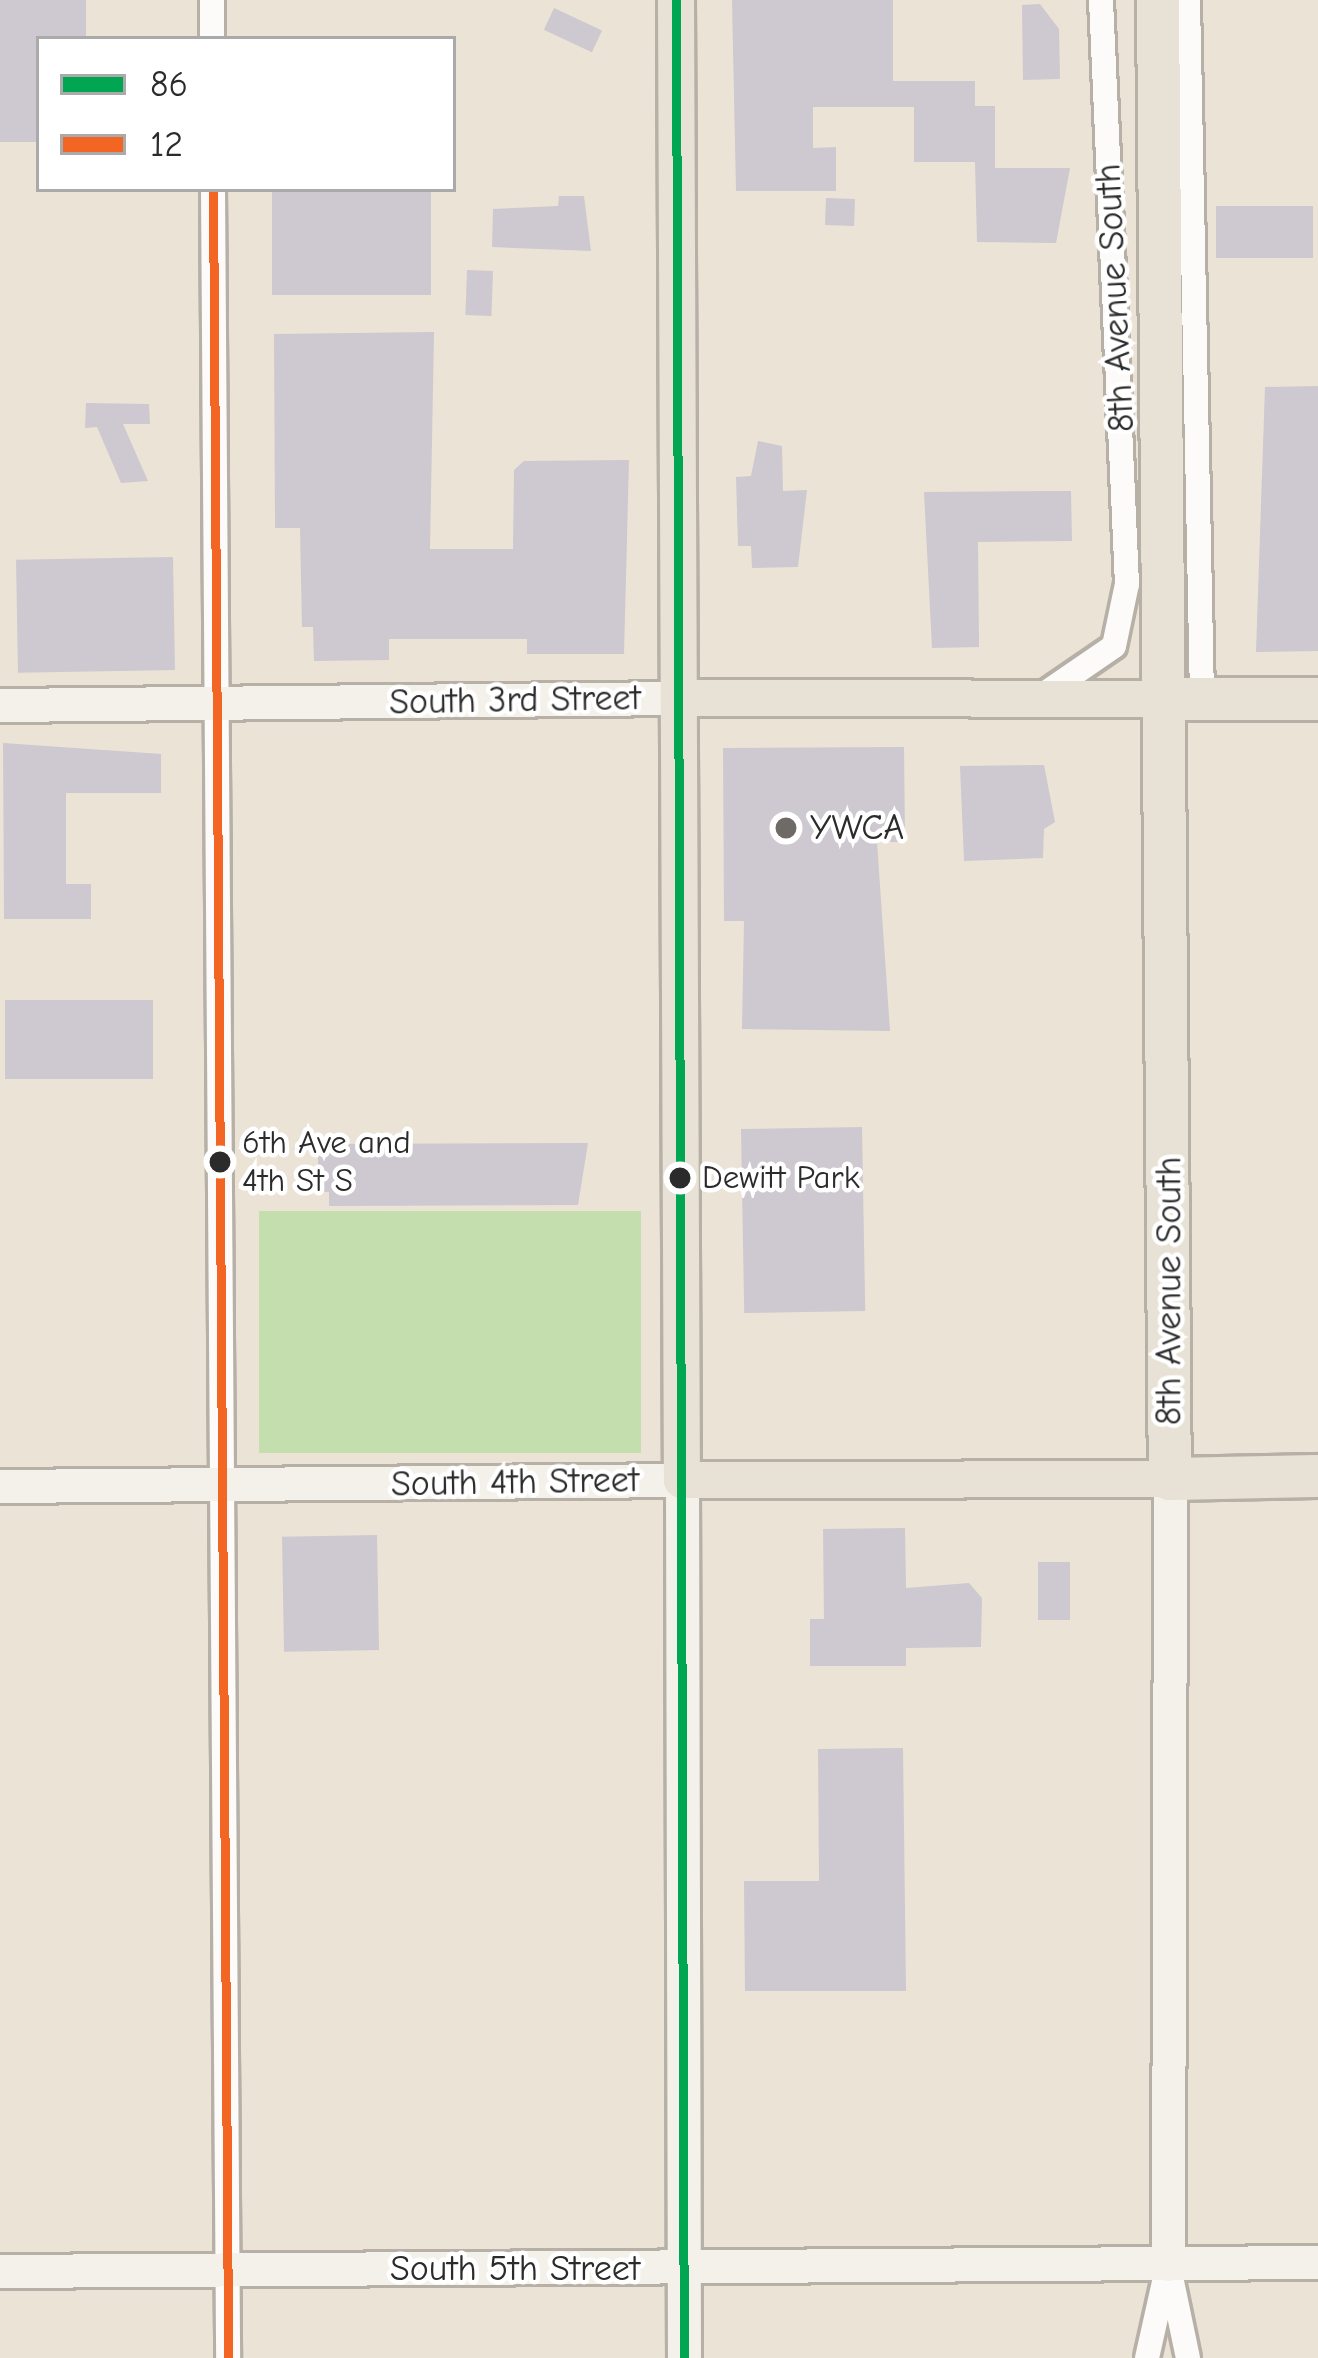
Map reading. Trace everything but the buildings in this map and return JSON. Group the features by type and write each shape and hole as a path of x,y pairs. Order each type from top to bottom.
{"highway":[{"name":"8th Avenue South","path":"1158,0 1159,221 1181,699 1170,1479"},
{"name":"South 3rd Street","path":"1181,699 1318,699"},
{"name":"South 4th Street","path":"1170,1479 1318,1476"}],"main road":[{"path":"676,0 682,1480"},
{"name":"South 3rd Street","path":"682,698 1181,699"},
{"name":"South 4th Street","path":"682,1480 1170,1479"}],"street":[{"path":"212,0 212,36"},
{"name":"8th Avenue South","path":"1037,699 1114,646 1127,584 1101,0"},
{"name":"8th Avenue South","path":"1181,699 1188,0"},
{"path":"213,192 228,2358"},
{"name":"South 3rd Street","path":"0,705 682,698"},
{"name":"8th Avenue South","path":"1170,1479 1168,2264 1188,2358"},
{"path":"682,1480 683,2358"},
{"name":"South 4th Street","path":"0,1486 682,1480"},
{"name":"South 5th Street","path":"0,2271 1318,2262"},
{"path":"1147,2358 1168,2264"}],"green space":[{"name":"Dewitt Park","path":"259,1211 641,1211 641,1453 259,1453"}],"transit line":[{"name":"86","path":"676,0 684,2358"},
{"name":"12","path":"213,192 228,2358"}],"place":[{"name":"YWCA","path":"786,828"},
{"name":"6th Ave and 4th St S","path":"220,1162"},
{"name":"Dewitt Park","path":"680,1178"}]}
